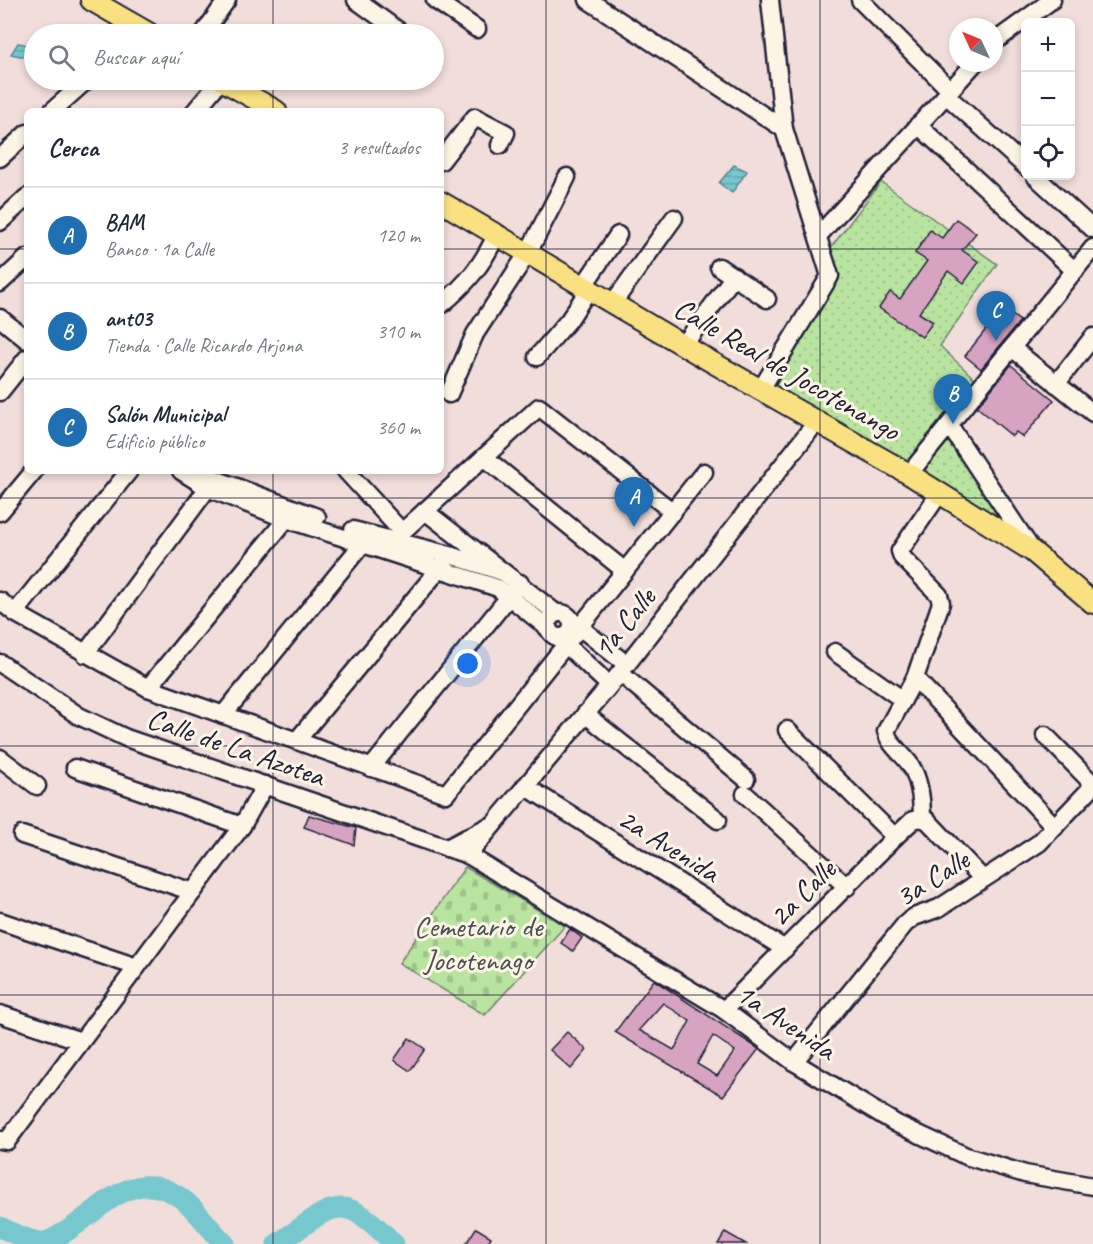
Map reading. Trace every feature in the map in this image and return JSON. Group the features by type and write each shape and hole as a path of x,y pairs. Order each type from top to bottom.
{"main road":[{"path":"91,0 129,24"},
{"path":"239,90 271,108"},
{"name":"Calle Real de Jocotenango","path":"444,204 529,251 683,346 818,420 909,474 1032,551 1088,598"}],"street":[{"path":"210,24 227,0"},
{"path":"356,0 389,24"},
{"path":"435,0 477,29"},
{"path":"588,0 784,129"},
{"path":"761,389 830,276 784,129 770,0"},
{"path":"860,0 948,92 1021,162"},
{"path":"1003,35 1052,0"},
{"path":"819,235 967,72"},
{"path":"55,108 76,90"},
{"path":"198,108 213,90"},
{"path":"444,157 475,117 506,133 500,146"},
{"path":"918,125 1075,271"},
{"path":"0,158 24,136"},
{"path":"449,394 475,334 529,251 567,177"},
{"path":"1039,180 1093,229"},
{"path":"0,222 24,200"},
{"path":"613,303 674,218"},
{"path":"444,302 469,281 490,251 498,233"},
{"path":"537,357 569,320 618,235"},
{"path":"909,474 1093,248"},
{"path":"0,283 24,261"},
{"path":"683,346 726,272 767,299"},
{"path":"0,318 24,338"},
{"path":"0,332 24,351"},
{"path":"1056,384 1093,337"},
{"path":"1012,348 1093,413"},
{"path":"0,392 24,362"},
{"path":"401,537 425,511 539,407 672,512"},
{"name":"1a Calle","path":"468,855 618,674 818,420"},
{"path":"949,425 1032,551"},
{"path":"484,457 625,571"},
{"path":"0,601 15,613 148,688 298,739 444,794 448,793 564,629 625,571 704,472"},
{"path":"0,512 31,474"},
{"path":"15,613 127,474"},
{"path":"196,474 212,477 290,514 366,540 439,569 498,588 515,590"},
{"path":"348,474 401,537"},
{"path":"85,654 212,477"},
{"path":"939,494 900,551 902,557 939,595 940,603 915,678 886,731 893,747 911,766 922,801 922,818 928,821 982,878"},
{"path":"425,511 502,572 515,590 618,674 746,786 847,887"},
{"path":"148,688 290,514"},
{"path":"223,715 366,540 401,537 502,572"},
{"path":"298,739 450,555"},
{"path":"371,768 515,590"},
{"path":"564,629 618,674"},
{"path":"835,652 903,700"},
{"name":"Calle de La Azotea","path":"0,663 79,716 126,738 468,855"},
{"path":"915,678 1055,827"},
{"path":"585,714 718,820"},
{"path":"787,730 895,837"},
{"path":"1045,735 1093,785"},
{"path":"0,758 37,786"},
{"path":"75,768 242,826"},
{"path":"0,1140 7,1141 193,892 242,826 265,785"},
{"name":"3a Calle","path":"794,1062 905,924 914,917 939,908 982,878 1017,859 1055,827 1093,785"},
{"name":"2a Avenida","path":"525,786 785,949"},
{"name":"2a Calle","path":"724,1010 895,837 913,820 922,818"},
{"path":"447,848 493,824"},
{"path":"22,835 193,892"},
{"name":"1a Avenida","path":"468,855 724,1010 794,1062 897,1124 966,1156 1025,1174 1093,1186"},
{"path":"0,921 137,967"},
{"path":"0,1014 81,1041"}],"green space":[{"path":"881,182 997,264 940,346 977,381 908,465 773,388 838,280 829,250"},
{"path":"950,433 1023,541 916,473"},
{"name":"Cemetario de Jocotenago","path":"465,867 565,926 485,1015 399,963"}],"water":[{"path":"18,43 24,44 24,57 11,54"},
{"path":"734,165 747,171 732,193 719,183"}],"building":[{"path":"956,219 976,233 962,250 979,262 964,283 948,271 919,313 933,322 922,337 879,308 890,292 900,299 927,261 915,253 930,230 942,238"},
{"path":"1003,308 1020,321 981,369 965,356"},
{"path":"1011,365 1054,400 1023,437 1016,432 1012,436 977,407"},
{"path":"309,815 356,828 354,845 304,827"},
{"path":"570,929 582,938 573,951 561,943"},
{"path":"654,980 759,1049 723,1096 615,1032","holes":["663,1003 690,1021 674,1050 639,1030","713,1036 735,1051 717,1076 697,1064"]},
{"path":"567,1032 587,1050 571,1069 550,1050"},
{"path":"409,1038 425,1049 410,1071 394,1060"},
{"path":"476,1228 491,1237 487,1244 466,1244"},
{"path":"725,1232 746,1244 718,1244"}],"waterway":[{"path":"0,1227 27,1239 38,1242 47,1241 73,1227 124,1191 153,1186 178,1196 225,1244"},
{"path":"277,1244 325,1212 336,1208 348,1209 361,1215 394,1244"}],"place":[{"name":"Salón Municipal","path":"996,341"},
{"name":"ant03","path":"953,424"},
{"name":"BAM","path":"634,527"}]}
